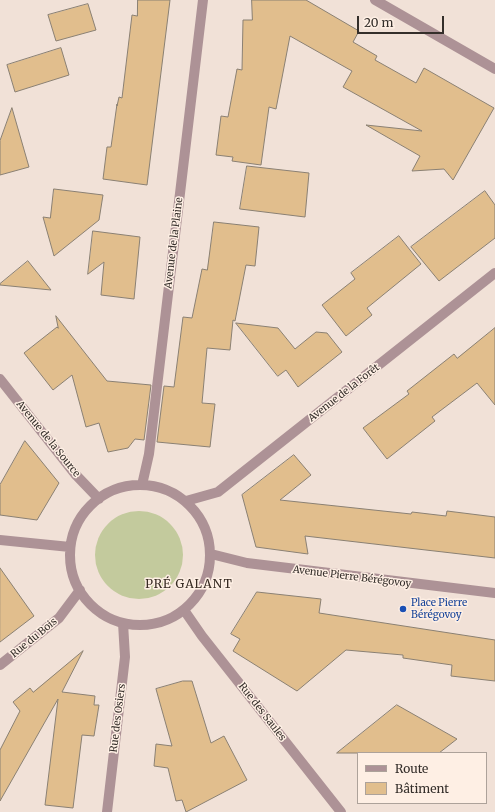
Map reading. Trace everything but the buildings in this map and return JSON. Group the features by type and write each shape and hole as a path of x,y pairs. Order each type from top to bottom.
{"street":[{"name":"Avenue de la Plaine","path":"142,485 149,454 203,0"},
{"path":"375,0 495,68"},
{"name":"Avenue de la Forêt","path":"186,502 218,492 495,273"},
{"name":"Avenue de la Source","path":"0,379 76,474 99,499"},
{"path":"142,485 166,489 186,502 199,516 208,534 211,554 208,575 199,594 184,610 166,621 144,625 123,623 106,616 91,605 80,590 73,574 70,547 77,524 87,510 99,499 119,488 142,485"},
{"path":"0,540 70,547"},
{"name":"Avenue Pierre Bérégovoy","path":"211,554 247,563 495,593"},
{"name":"Rue du Bois","path":"0,665 59,618 80,590"},
{"name":"Rue des Saules","path":"184,610 202,636 340,812"},
{"name":"Rue des Osiers","path":"107,812 125,657 123,623"}],"green space":[{"path":"139,511 156,515 170,524 179,538 183,555 179,572 170,586 156,595 139,599 122,595 108,586 99,572 95,555 99,538 108,524 122,515"}],"place":[{"name":"Place Pierre Bérégovoy","path":"403,609"}],"district":[{"name":"PRÉ GALANT","path":"189,585"}]}
